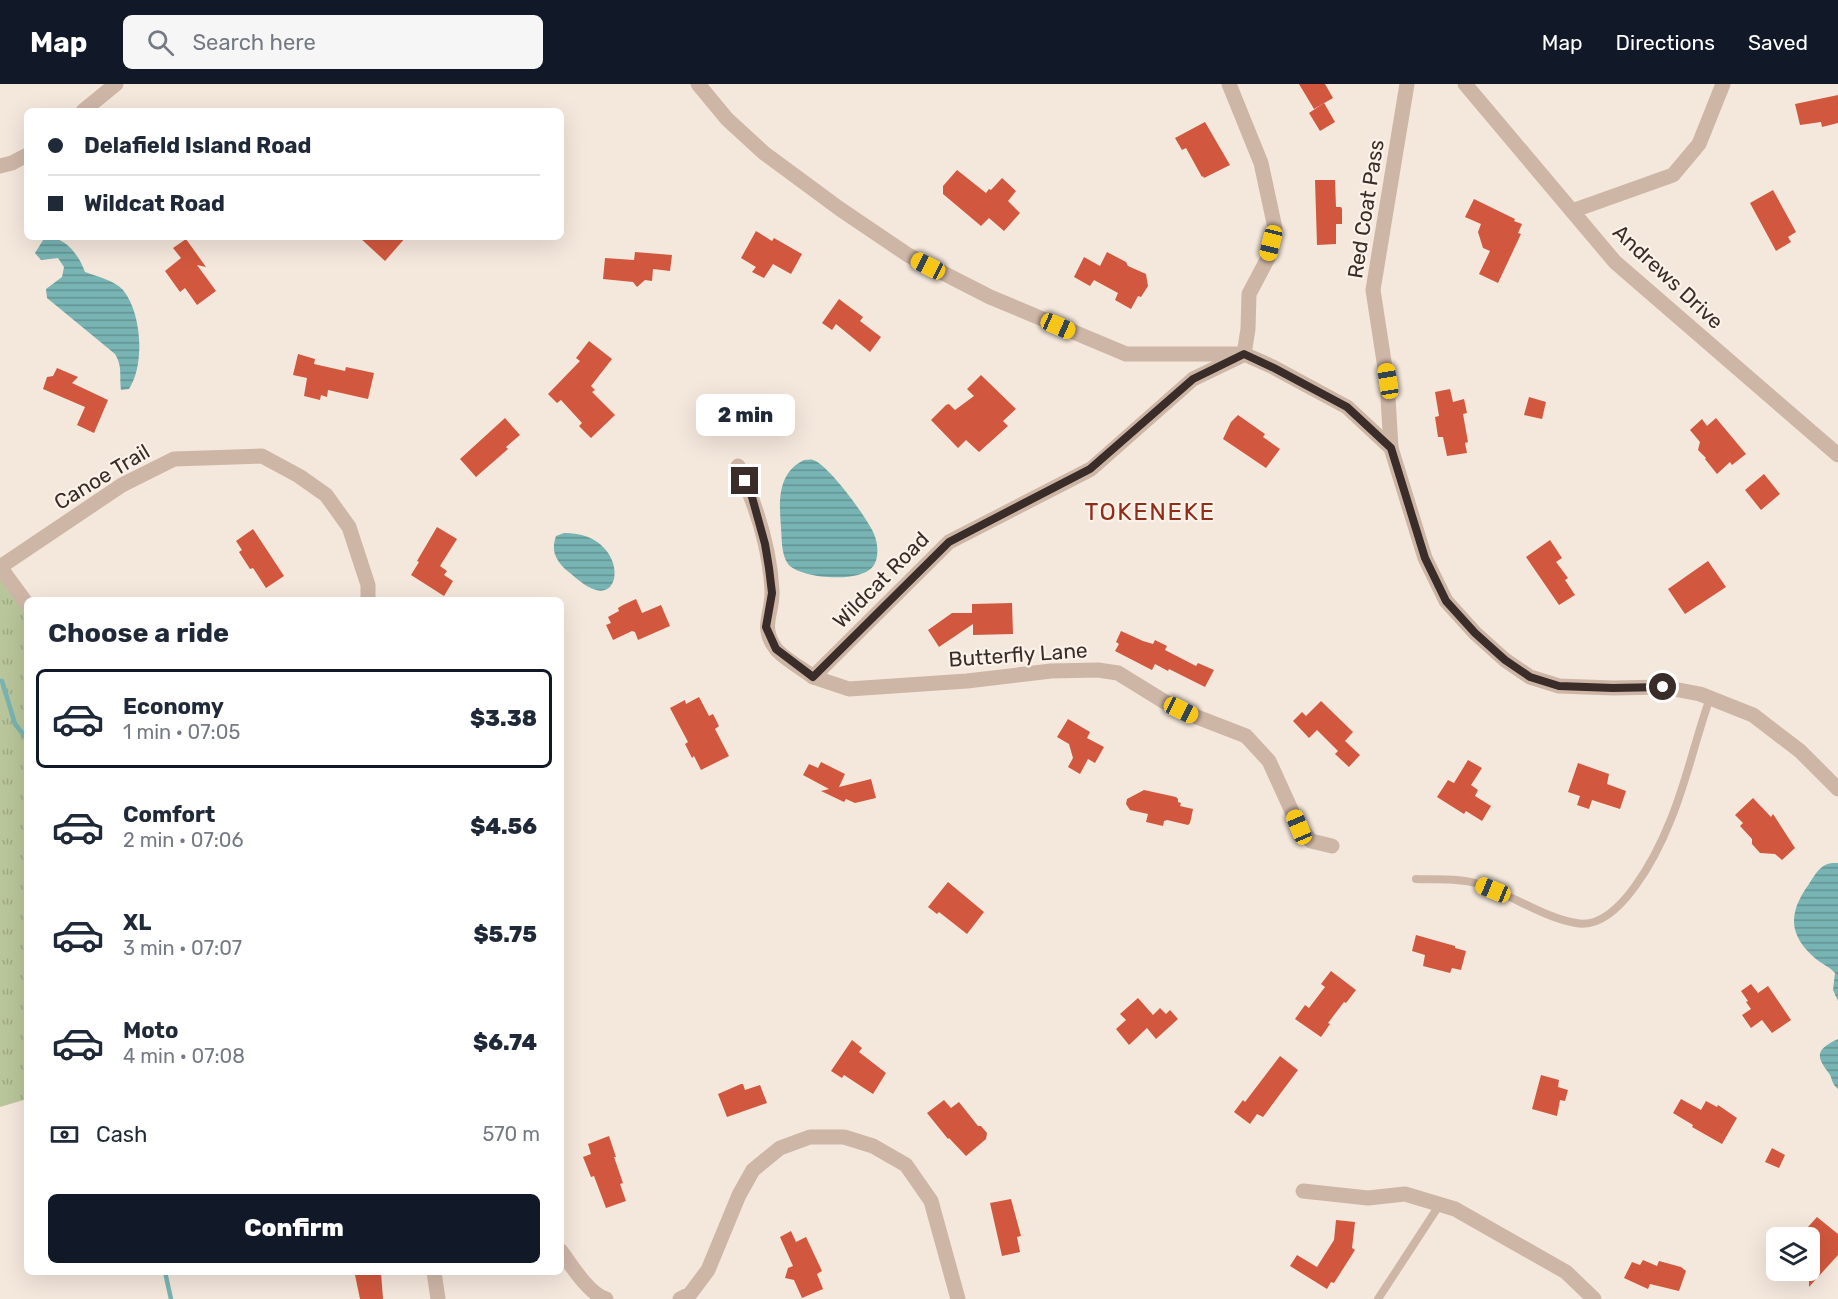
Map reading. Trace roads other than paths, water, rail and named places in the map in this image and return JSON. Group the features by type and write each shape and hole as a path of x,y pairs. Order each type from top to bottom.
{"street":[{"path":"87,108 116,84"},
{"path":"698,84 727,119 764,153 908,255 990,297 1126,354 1244,354 1347,407 1391,448"},
{"path":"1228,84 1262,163 1275,228 1268,258 1248,294 1248,329 1244,354"},
{"name":"Red Coat Pass","path":"1407,84 1373,290 1388,381 1391,448 1425,558 1446,601 1475,633 1505,660 1530,677 1559,686 1663,687 1700,694 1753,715 1800,751 1838,789"},
{"name":"Andrews Drive","path":"1465,84 1615,262 1838,455"},
{"path":"1572,212 1673,175 1699,144 1723,84"},
{"path":"0,166 12,164 24,157"},
{"name":"Wildcat Road","path":"813,677 949,542 1090,469 1193,379 1244,354"},
{"name":"Canoe Trail","path":"0,567 122,485 174,459 262,456 299,476 326,495 349,527 368,585 369,597"},
{"path":"738,466 752,497 765,544 772,593 766,627 776,649 813,677"},
{"path":"0,567 24,600"},
{"name":"Butterfly Lane","path":"813,677 849,689 967,681 1052,670 1098,670 1118,673 1165,702 1246,736 1269,761 1299,827 1311,841 1332,846"},
{"path":"680,1299 690,1294 708,1270 739,1195 753,1170 780,1148 810,1137 844,1137 873,1146 906,1165 932,1201 958,1299"},
{"path":"1303,1191 1368,1198 1405,1194 1440,1204 1465,1214 1566,1272 1594,1299"},
{"path":"564,1255 577,1274 600,1297 606,1299"},
{"path":"434,1275 438,1299"}],"lane":[{"path":"1416,879 1474,883 1552,917 1578,924 1594,924 1608,916 1633,888 1662,839 1672,817 1710,698"},
{"path":"1378,1299 1440,1204"}],"water":[{"path":"43,240 59,240 75,253 85,272 106,279 123,290 134,312 139,339 137,367 129,389 121,390 120,367 115,354 47,298 46,289 62,277 64,267 58,258 41,260 35,253"},
{"path":"804,460 813,460 828,471 856,505 870,527 874,534 877,554 876,562 868,571 845,577 818,576 795,569 788,564 782,542 780,498 784,480 789,472"},
{"path":"564,533 584,535 598,543 608,553 615,575 612,584 606,590 596,590 588,586 559,562 554,550 555,541 556,536"},
{"path":"1832,863 1838,863 1838,1001 1833,990 1835,973 1807,950 1800,941 1794,923 1797,905 1802,895 1818,871"},
{"path":"1838,1039 1838,1089 1821,1061 1820,1053 1822,1049"}],"waterway":[{"path":"0,681 2,681 15,724 24,735"},
{"path":"166,1275 171,1299"}],"district":[{"name":"TOKENEKE","path":"1150,512"}]}
